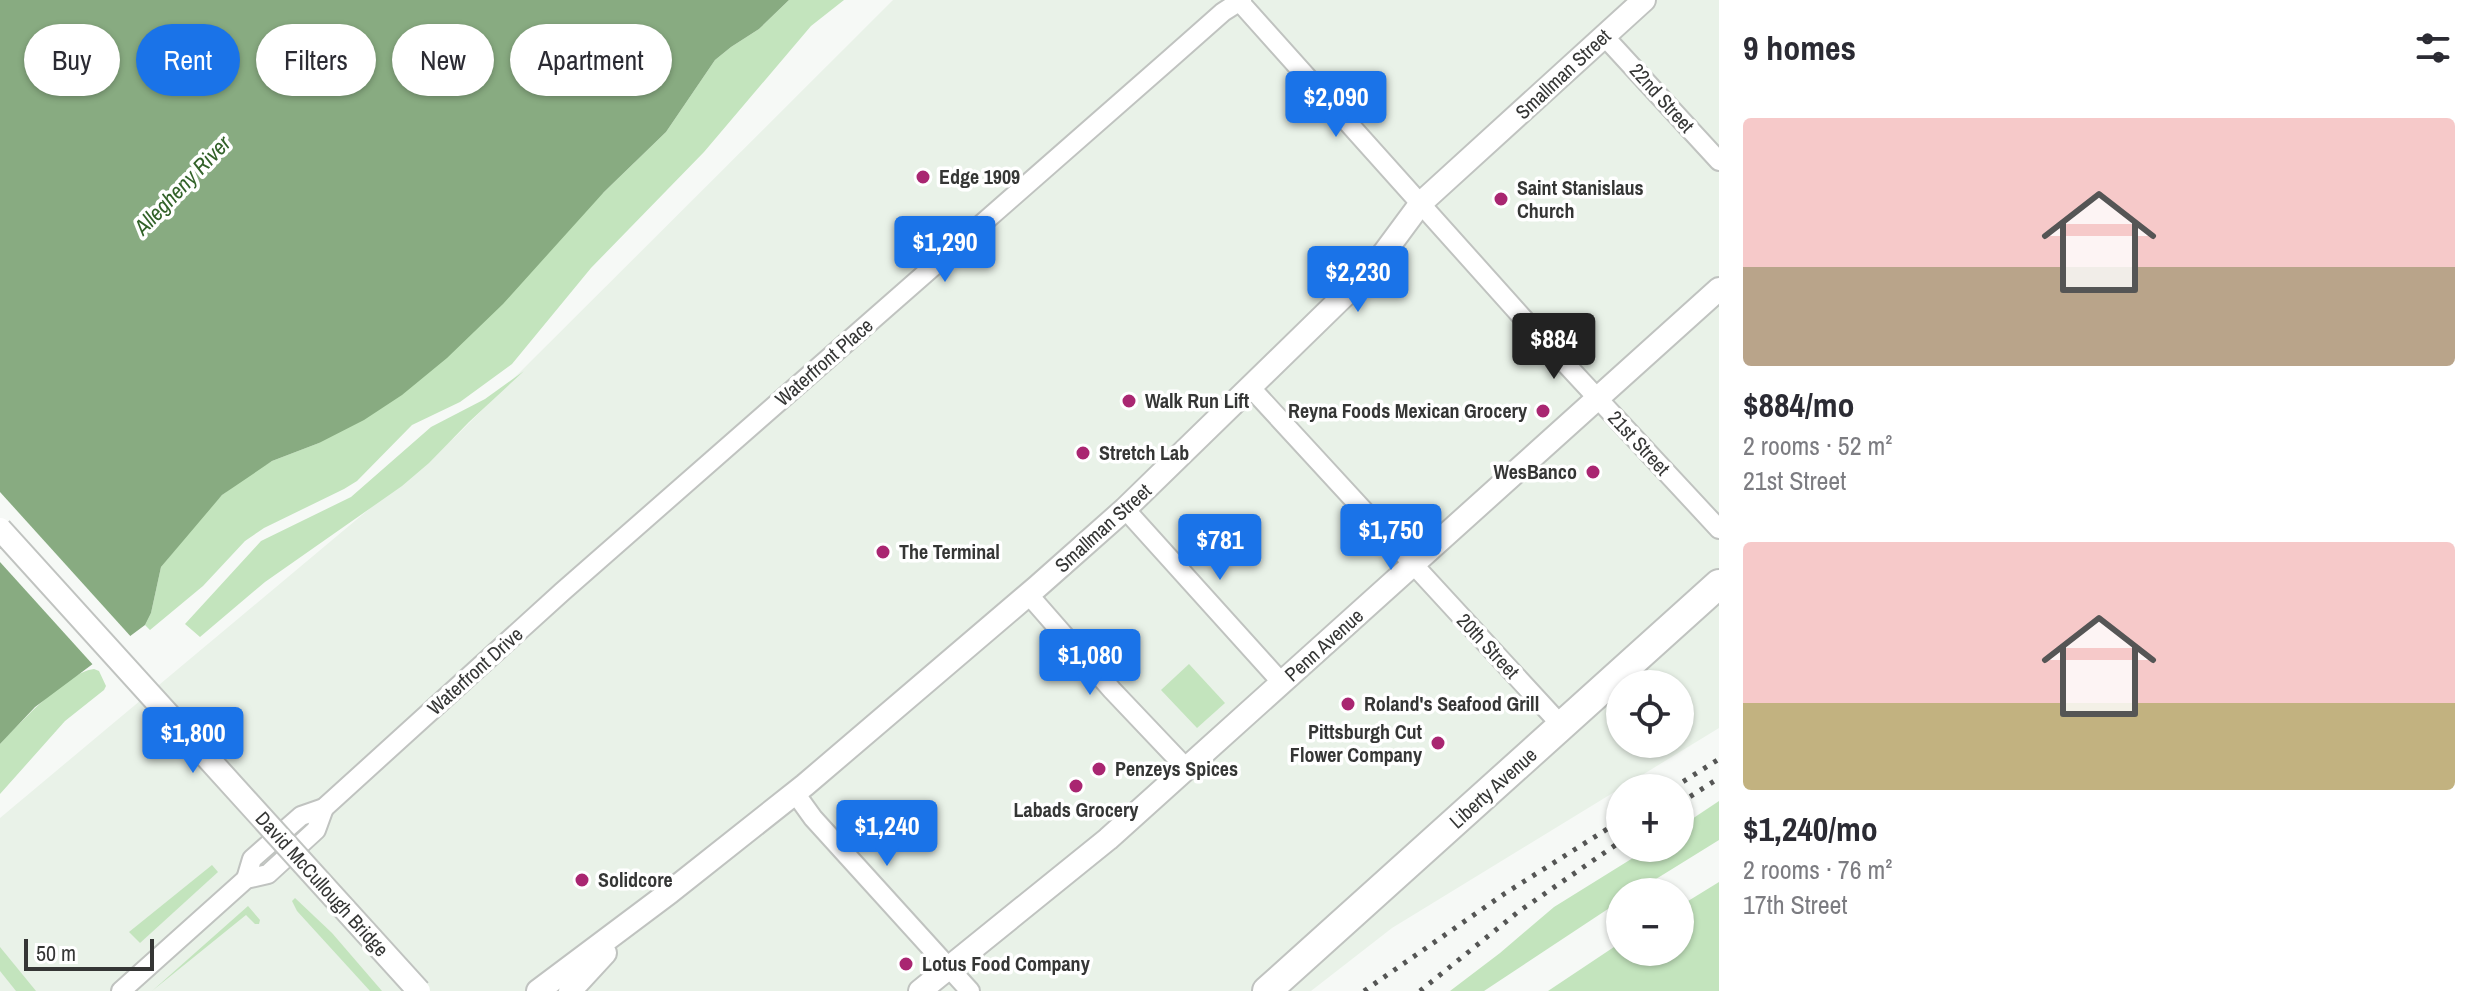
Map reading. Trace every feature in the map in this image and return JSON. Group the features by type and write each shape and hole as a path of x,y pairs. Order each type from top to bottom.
{"main road":[{"name":"Liberty Avenue","path":"1267,991 1719,584"}],"street":[{"name":"Smallman Street","path":"538,991 795,793 1125,509 1251,388 1384,253 1421,203 1644,0"},
{"name":"21st Street","path":"1240,1 1719,529"},
{"name":"Waterfront Place","path":"627,535 1223,12 1240,1"},
{"name":"22nd Street","path":"1604,36 1719,161"},
{"name":"Penn Avenue","path":"920,991 1095,849 1187,769 1719,289"},
{"name":"20th Street","path":"1251,388 1562,726"},
{"path":"1125,509 1282,683"},
{"name":"David McCullough Bridge","path":"0,529 419,991"},
{"name":"Waterfront Drive","path":"121,991 246,879 268,874 316,830 324,808 627,535"},
{"path":"1028,594 1187,769"},
{"path":"795,793 813,818 970,991"},
{"name":"Smallman Street","path":"570,991 612,945 670,892"}],"shaded area":[{"path":"789,0 844,0 811,26 704,152 591,268 512,364 460,402 412,425 357,481 264,528 245,541 203,586 150,630 145,625 151,613 161,567 222,495 272,461 319,443 604,192 666,132 715,60 759,29"},
{"path":"893,0 1719,0 1719,728 1694,743 1694,670 1606,670 1606,758 1670,758 1644,774 1606,774 1606,797 1392,928 1311,991 0,991 0,818 454,438"},
{"path":"524,371 402,486 265,582 200,637 185,624 261,541 351,497 431,427 485,399"},
{"path":"1189,664 1225,703 1197,728 1161,690"},
{"path":"99,671 106,686 104,690 65,721 0,794 0,744 58,689 83,672"},
{"path":"1719,801 1719,840 1694,855 1694,818"},
{"path":"1626,862 1683,862 1658,878 1606,878 1606,910 1484,991 1450,991 1554,907"},
{"path":"212,865 218,872 140,943 129,932"},
{"path":"1719,882 1719,991 1548,991 1606,952 1606,966 1694,966 1694,897"},
{"path":"295,898 332,933 382,991 370,991 297,911 292,901"},
{"path":"248,906 260,920 259,924 246,915 152,991"},
{"path":"0,947 36,991 16,991 0,971"}],"water":[{"name":"Allegheny River","path":"0,0 789,0 759,29 715,60 666,132 604,192 503,304 447,358 402,395 364,420 319,443 272,461 222,495 161,567 151,613 145,625 35,707 0,744"}],"pier":[{"path":"0,492 133,639 95,667 0,562"}],"railway":[{"path":"1694,775 1719,759"},
{"path":"1694,794 1719,778"},
{"path":"1364,991 1504,894 1606,830"},
{"path":"1420,991 1518,912 1606,852"}],"place":[{"name":"Edge 1909","path":"923,177"},
{"name":"Saint Stanislaus Church","path":"1501,199"},
{"name":"Walk Run Lift","path":"1129,401"},
{"name":"Reyna Foods Mexican Grocery","path":"1543,411"},
{"name":"Stretch Lab","path":"1083,453"},
{"name":"WesBanco","path":"1593,472"},
{"name":"The Terminal","path":"883,552"},
{"name":"Roland's Seafood Grill","path":"1348,704"},
{"name":"Pittsburgh Cut Flower Company","path":"1438,743"},
{"name":"Penzeys Spices","path":"1099,769"},
{"name":"Labads Grocery","path":"1076,786"},
{"name":"Solidcore","path":"582,880"},
{"name":"Lotus Food Company","path":"906,964"}]}
